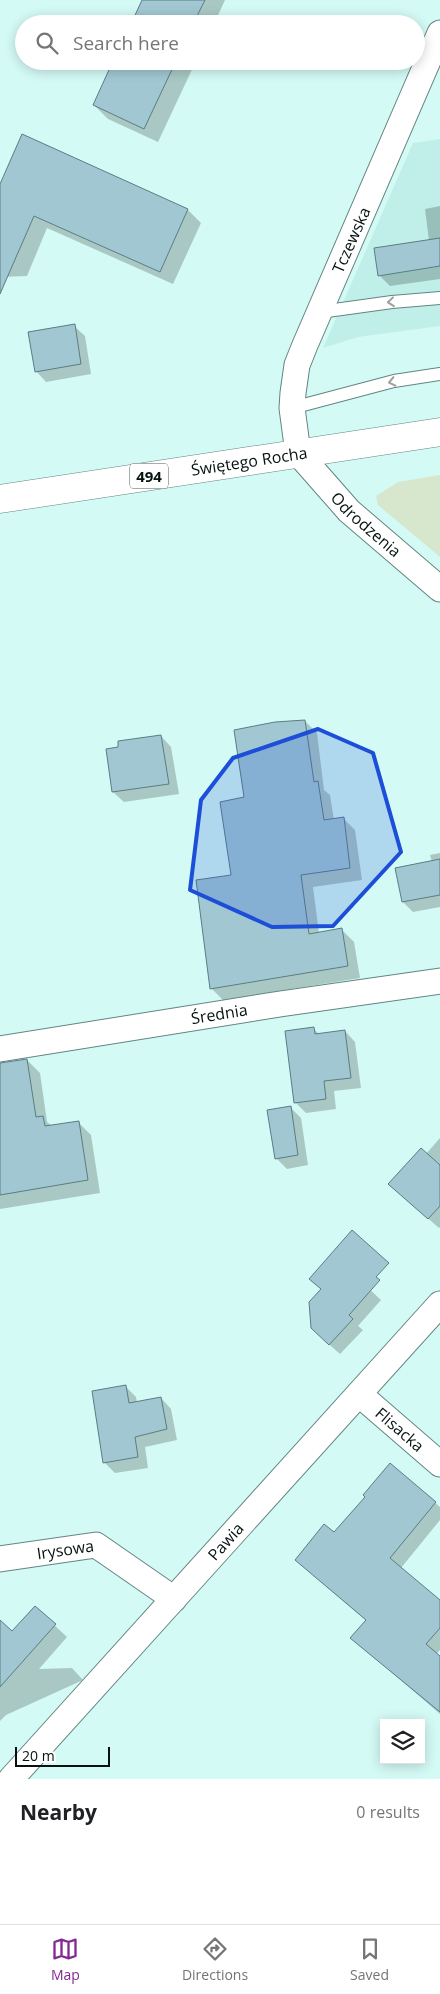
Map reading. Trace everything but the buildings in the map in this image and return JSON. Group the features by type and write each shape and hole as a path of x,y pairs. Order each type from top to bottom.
{"main road":[{"name":"Świętego Rocha","path":"0,500 440,432"}],"street":[{"name":"Tczewska","path":"425,68 440,33"},
{"name":"Tczewska","path":"298,453 292,408 297,365 424,70"},
{"name":"Odrodzenia","path":"298,453 350,511 440,589"},
{"name":"Średnia","path":"0,1049 280,1004 440,981"},
{"name":"Pawia","path":"11,1779 439,1307"},
{"name":"Flisacka","path":"359,1394 440,1464"},
{"name":"Irysowa","path":"0,1559 96,1545 174,1599"}],"lane":[{"path":"320,312 392,302 440,298"},
{"path":"292,408 394,381 440,374"}],"highlighted area":[{"path":"318,729 373,753 401,852 333,926 272,927 190,890 201,800 233,758"}],"shaded area":[{"path":"440,139 440,326 358,337 323,348 413,143"}],"green space":[{"path":"440,475 440,557 378,505 376,496 398,482"}]}
